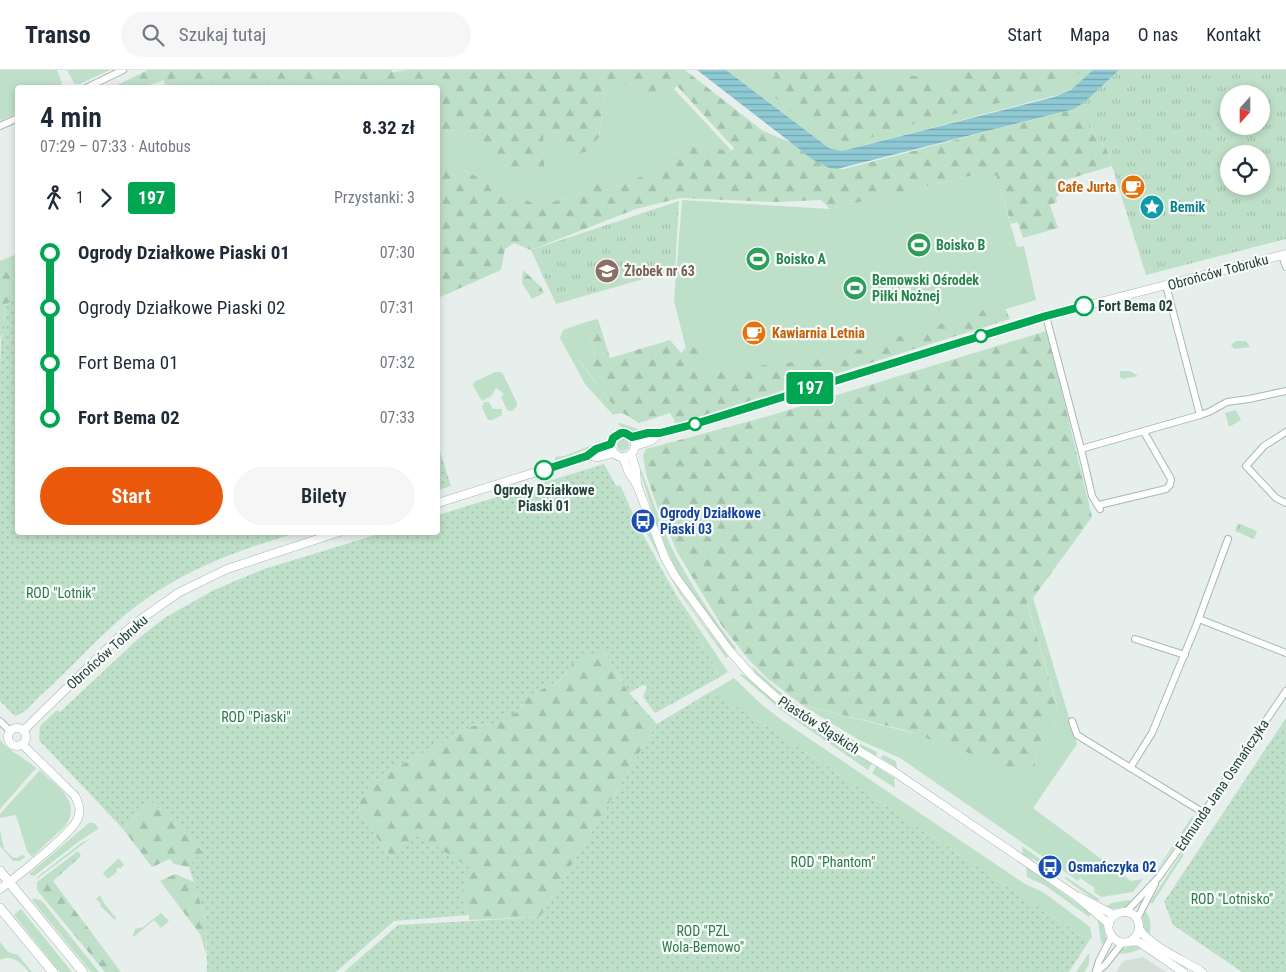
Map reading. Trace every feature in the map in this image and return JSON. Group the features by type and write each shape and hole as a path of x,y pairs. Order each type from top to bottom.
{"main road":[{"path":"0,871 83,972"},
{"path":"0,908 53,972"}],"street":[{"path":"92,85 123,70"},
{"path":"0,126 15,119"},
{"path":"1284,254 1286,267"},
{"name":"Obrońców Tobruku","path":"632,437 648,433 660,433 1046,316 1284,254"},
{"path":"1166,285 1200,414"},
{"path":"1046,316 1092,496 1100,507 1166,488 1171,484"},
{"path":"1081,449 1209,412 1227,402 1249,400 1286,391"},
{"path":"1144,432 1171,479 1171,484 1178,489"},
{"path":"1286,432 1264,446 1246,466 1276,498 1286,503"},
{"path":"587,456 598,457 614,453 627,455 635,446 632,437 621,433 613,438 611,444 614,453"},
{"name":"Obrońców Tobruku","path":"635,446 650,441 660,433"},
{"path":"440,501 587,456 596,449 611,444"},
{"name":"Piastów Śląskich","path":"627,455 636,470 637,485 665,558 674,576 729,650 752,676 777,698 807,720 893,772 1076,896 1109,924"},
{"name":"Obrońców Tobruku","path":"24,730 118,638 178,593 226,569 330,535"},
{"path":"1130,768 1152,733 1185,655 1228,539"},
{"path":"1199,619 1286,653"},
{"path":"1135,639 1185,655"},
{"name":"Edmunda Jana Osmańczyka","path":"1126,912 1158,878 1286,691"},
{"path":"0,721 10,731"},
{"path":"1072,721 1076,735 1204,813"},
{"path":"15,728 24,730 26,739 23,744 16,746 10,742 8,736 10,731 15,728"},
{"path":"0,889 71,829 77,820 80,808 75,796 23,744"},
{"name":"Edmunda Jana Osmańczyka","path":"1137,919 1158,878"},
{"name":"Piastów Śląskich","path":"1076,896 1114,915"},
{"path":"1183,972 1139,942 1116,941 1109,931 1109,924 1114,915 1120,912 1132,914 1137,919 1139,929 1145,936 1168,953 1202,972"},
{"path":"1096,972 1127,942 1137,935 1139,929"},
{"path":"1096,972 1099,961 1112,936"}],"shaded area":[{"path":"1143,957 1166,972 1116,972 1123,961"}],"green space":[{"path":"0,70 57,70 61,85 15,85 15,114 0,121"},
{"path":"67,70 110,70 79,84 74,83"},
{"path":"148,70 392,70 393,72 407,70 685,70 763,131 794,144 813,159 829,168 844,169 1074,109 1107,150 1112,166 1055,183 1059,196 1056,197 1057,202 1050,205 1058,228 1023,238 1018,222 1011,224 996,175 976,181 974,175 830,209 821,200 776,202 680,198 636,209 531,250 514,243 505,249 501,270 440,297 440,163 444,161 539,206 586,192 582,184 600,177 607,191 654,171 689,144 732,151 734,148 677,86 674,89 640,97 630,83 604,94 599,137 587,151 565,158 560,149 563,133 543,129 544,167 497,169 497,148 469,138 456,129 440,139 440,85 165,85 164,80 149,85 117,85"},
{"path":"726,70 1093,70 1077,86 1065,93 842,151 829,148"},
{"path":"771,70 864,70 865,76 875,86 906,76 921,77 936,84 966,70 1082,70 1067,84 1053,90 916,123 892,132 846,141 826,135 814,128 771,94 764,87 775,76"},
{"path":"1119,70 1286,70 1286,239 1146,275 1107,150 1074,109 1086,101"},
{"path":"630,83 640,97 674,89 732,151 689,144 654,171 607,191 599,177 586,192 539,206 444,161 440,163 440,139 456,129 469,138 497,148 497,169 543,129 563,133 560,149 599,137 604,94"},
{"name":"Bemowski Ośrodek Piłki Nożnej","path":"996,174 1017,247 1024,246 1036,300 700,404 674,301 682,200 830,209 974,175 976,180"},
{"path":"679,201 675,270 556,304 531,250"},
{"path":"15,255 15,299 5,305 4,328 0,339 0,261"},
{"path":"523,270 541,287 544,293 532,299 522,283"},
{"name":"ROD \"Lotnik\"","path":"15,299 15,535 290,535 212,562 153,594 123,617 29,707 15,716 0,701 0,372 5,305"},
{"path":"1003,304 1010,319 676,424 670,413 639,423 615,408 579,360 595,355 586,322 598,319 610,358 670,340 681,353 688,345 702,351 699,364 716,370 805,361 853,351"},
{"path":"586,322 595,355 579,361 615,408 626,415 620,413 613,415 585,384 560,338 563,330"},
{"path":"1046,331 1092,517 1033,598 1027,603 1058,709 1036,750 1036,777 904,730 802,705 767,678 750,661 722,626 677,552 660,515 646,474 643,455 646,449 772,415"},
{"path":"1236,341 1246,341 1250,347 1234,349 1231,345"},
{"path":"1120,371 1130,371 1138,376 1123,379 1120,377"},
{"path":"495,372 503,374 517,403 517,406 512,411 507,410 501,397 504,394 496,388 493,395 482,401 473,386 474,382"},
{"path":"484,402 489,402 493,409 502,409 502,415 488,420 482,407"},
{"path":"1236,410 1241,420 1229,427 1225,413"},
{"path":"618,424 638,429 641,433 631,432 620,426"},
{"path":"621,439 625,439 629,445 625,451 621,451 617,447 617,443"},
{"path":"592,445 592,447 555,462 555,457 564,456"},
{"path":"440,451 451,486 440,489"},
{"name":"ROD \"Piaski\"","path":"604,464 720,677 655,713 643,697 647,687 643,685 629,693 604,651 572,664 559,681 526,697 519,711 493,724 472,726 393,769 371,783 359,803 360,814 392,859 418,835 469,867 461,897 469,915 394,921 336,972 207,972 206,920 189,867 203,851 152,802 123,829 39,740 40,726 57,710 60,712 139,638 166,617 214,590 264,569 375,535 440,535 440,514"},
{"path":"640,471 677,558 705,604 736,648 735,651 690,593 675,568 660,534"},
{"path":"620,485 639,527 675,593 728,672 720,677 616,486"},
{"path":"1238,523 1257,531 1254,539 1235,531"},
{"path":"651,533 666,567 684,598 728,656 726,658 680,594 647,534"},
{"path":"1033,598 1077,744 1033,808 1131,881 1143,879 1133,892 1101,897 1094,892 1095,888 1080,878 1078,881 900,758 859,740 802,705 1035,764 1036,750 1058,708 1027,602"},
{"path":"599,651 604,651 629,693 657,724 540,917 469,920 469,915 461,897 468,867 393,860 360,814 359,803 371,783 393,769 472,726 493,724 522,707 525,697 559,681 572,664"},
{"path":"752,666 780,692 810,715 843,735 877,752 876,756 787,701 758,676"},
{"path":"739,674 751,680 796,717 872,763 868,770 782,711"},
{"path":"734,678 761,704 783,721 1025,884 1043,892 1090,927 1092,937 1089,941 744,711 705,695"},
{"path":"712,694 744,711 1089,941 1069,972 344,972 398,925 540,917 657,724 705,695"},
{"name":"ROD \"Lotnisko\"","path":"1286,718 1286,972 1242,972 1173,925 1164,902"},
{"path":"0,740 36,768 0,809"},
{"path":"883,755 896,761 897,768 881,758"},
{"path":"876,766 894,778 895,788 872,773"},
{"path":"40,770 65,794 71,809 66,825 32,857 27,851 16,815 0,818 0,814"},
{"path":"152,802 204,852 189,867 174,864 170,859 152,867 123,829"},
{"path":"1193,815 1192,823 1151,879"},
{"path":"89,823 94,823 99,828 34,876 29,874"},
{"path":"0,830 4,849 12,857 16,858 23,855 25,857 20,861 13,861 0,846"},
{"path":"90,839 38,878 36,878 81,843"},
{"path":"1022,846 1043,861 1043,864 1023,855"},
{"path":"1184,850 1183,856 1152,904 1150,902"},
{"path":"78,851 81,856 53,881 121,972 105,972 37,890 37,882"},
{"path":"119,858 124,865 120,869 119,867 116,870 117,872 108,879 103,873"},
{"path":"1026,866 1091,914 1089,917 1046,886 1027,877"},
{"path":"175,874 194,882 206,920 206,954 200,934 160,881"},
{"path":"1066,877 1099,899 1098,902 1064,878"},
{"path":"100,895 116,918 115,920 100,906 101,904 96,899"},
{"path":"34,898 42,901 99,972 91,972 32,900"},
{"path":"1129,900 1133,902 1124,907 1113,909 1106,907 1111,903"},
{"path":"21,909 72,972 60,972 14,915"},
{"path":"1144,910 1150,922 1149,936 1143,923"},
{"path":"161,913 169,921 161,928 154,920 133,936 135,929 143,927"},
{"path":"1099,919 1105,932 1105,946 1101,942"},
{"path":"0,942 8,952 18,955 32,972 29,972 12,959 4,958 0,960"},
{"path":"1136,945 1142,947 1130,953 1117,953 1121,949"},
{"path":"1089,953 1089,964 1084,972 1076,972"}],"water":[{"path":"697,70 726,70 829,148 842,151 1054,97 1071,90 1093,70 1119,70 1086,101 1074,109 837,169 829,168 812,159"}],"bus line":[{"name":"197","path":"544,470 587,456 596,449 611,444 613,438 621,433 629,434 632,437 648,433 660,433 695,424 1084,306"}],"place":[{"name":"Cafe Jurta","path":"1133,187"},
{"name":"Bemik","path":"1152,207"},
{"name":"Boisko B","path":"919,245"},
{"name":"Boisko A","path":"758,259"},
{"name":"Żłobek nr 63","path":"607,271"},
{"name":"Bemowski Ośrodek Piłki Nożnej","path":"855,288"},
{"name":"Fort Bema 02","path":"1084,306"},
{"name":"Kawiarnia Letnia","path":"754,333"},
{"name":"Ogrody Działkowe Piaski 01","path":"544,470"},
{"name":"Ogrody Działkowe Piaski 03","path":"643,521"},
{"name":"Osmańczyka 02","path":"1050,867"}],"park label":[{"name":"ROD \"Phantom\"","path":"833,862"},
{"name":"ROD \"PZL Wola-Bemowo\"","path":"703,940"}]}
